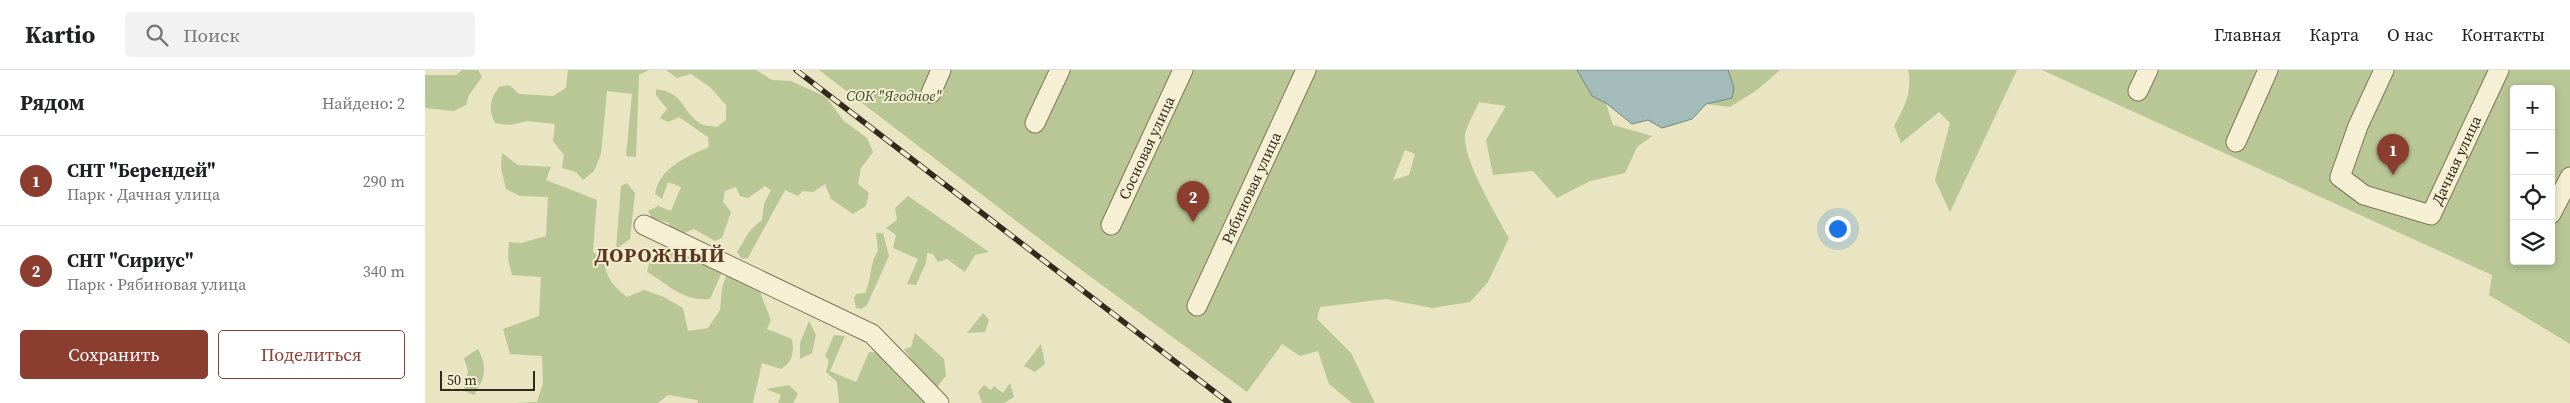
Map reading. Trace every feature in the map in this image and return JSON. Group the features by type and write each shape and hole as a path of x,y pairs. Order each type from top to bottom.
{"street":[{"path":"931,93 941,70"},
{"path":"1035,123 1060,70"},
{"name":"Сосновая улица","path":"1111,225 1183,70"},
{"name":"Рябиновая улица","path":"1197,306 1306,70"},
{"path":"2138,91 2148,70"},
{"path":"2236,142 2268,70"},
{"name":"Дачная улица","path":"2384,70 2358,126 2341,178 2364,195 2431,214 2499,70"},
{"path":"2555,206 2570,177"},
{"path":"644,225 872,334 939,403"}],"green space":[{"path":"462,70 478,70 482,77 469,95 466,105 454,111 425,108 425,75 456,75"},
{"path":"568,70 649,70 639,75 636,157 626,156 632,94 607,91 601,154 594,171 583,180 576,172 562,168 564,155 553,141 555,124 527,121 510,125 495,123 491,113 492,100 499,87 509,85 519,94 553,96 566,88"},
{"path":"666,70 756,70 772,80 791,81 826,97 844,121 867,138 873,152 861,168 858,184 869,193 866,206 853,214 831,199 825,184 813,192 803,191 798,196 785,190 748,258 742,259 737,252 756,224 762,220 764,204 771,190 765,186 748,198 740,196 736,187 725,191 723,202 731,212 722,238 715,241 694,229 681,234 670,231 669,223 652,218 648,211 658,206 671,211 681,187 668,182 662,199 655,194 658,185 662,177 675,164 709,147 708,137 679,117 668,122 660,118 667,109 656,95 656,89 672,94 681,102 692,117 704,125 717,127 726,120 726,105 710,87 691,74 677,78"},
{"name":"СОК \"Ягодное\"","path":"819,70 1577,70 1592,96 1606,103 1613,125 1652,136 1637,147 1625,173 1590,181 1557,198 1533,171 1493,175 1486,140 1506,106 1479,102 1466,131 1466,145 1474,172 1509,238 1488,282 1470,302 1432,308 1386,299 1320,307 1317,319 1351,353 1375,403 1352,403 1329,384 1318,351 1300,356 1282,344 1247,392 1049,246","holes":["1405,150 1415,154 1409,175 1393,180"]},
{"path":"1728,70 1780,70 1757,90 1730,107 1706,104 1732,98 1734,88"},
{"path":"1908,70 2017,70 1950,212 1935,180 1950,123 1939,112 1901,143 1894,126 1904,106 1908,92"},
{"path":"2042,70 2570,70 2570,344 2489,295 2492,275"},
{"path":"502,153 518,165 551,167 546,180 597,200 593,252 604,261 611,282 627,297 644,290 664,297 683,308 688,331 708,328 720,310 722,288 728,271 756,282 771,320 767,329 792,339 793,353 788,363 781,369 762,363 753,403 698,403 697,400 668,395 658,403 514,403 537,402 543,383 542,356 510,354 503,329 539,316 541,277 512,275 508,259 509,242 521,243 546,236 548,197 520,196 506,189 501,168"},
{"path":"627,183 635,193 630,239 616,249 621,186"},
{"path":"908,196 989,252 975,255 965,272 947,259 938,262 933,254 927,253 926,263 916,285 907,284 918,259 893,248 896,235 886,228 897,220 895,208"},
{"path":"876,233 883,233 889,256 867,305 861,309 856,308 854,298 856,294 865,293 875,255 878,251"},
{"path":"671,245 723,270 710,299 683,295 647,272 650,260"},
{"path":"983,313 989,320 985,332 967,333"},
{"path":"809,321 816,335 812,353 800,359 800,343"},
{"path":"915,333 944,359 946,376 937,387 918,370 904,349 911,347"},
{"path":"834,335 845,336 830,371 856,382 869,352 886,353 930,403 839,403 837,382 826,372 829,360 825,356"},
{"path":"1041,344 1045,364 1035,372 1024,366"},
{"path":"478,349 483,362 484,373 474,395 464,391 468,371 464,358"},
{"path":"1010,383 1014,397 1004,403 982,403 978,392 984,385 991,390 994,386 1003,393"},
{"path":"789,385 798,394 793,403 778,403 781,395 766,389"}],"water":[{"path":"1577,70 1728,70 1734,88 1732,98 1706,104 1692,119 1662,128 1648,120 1632,124 1606,103 1592,96"}],"railway":[{"path":"796,70 1229,403"}],"place":[{"name":"СНТ \"Берендей\"","path":"2393,175"},
{"name":"СНТ \"Сириус\"","path":"1193,222"}],"district":[{"name":"ДОРОЖНЫЙ","path":"660,255"}]}
